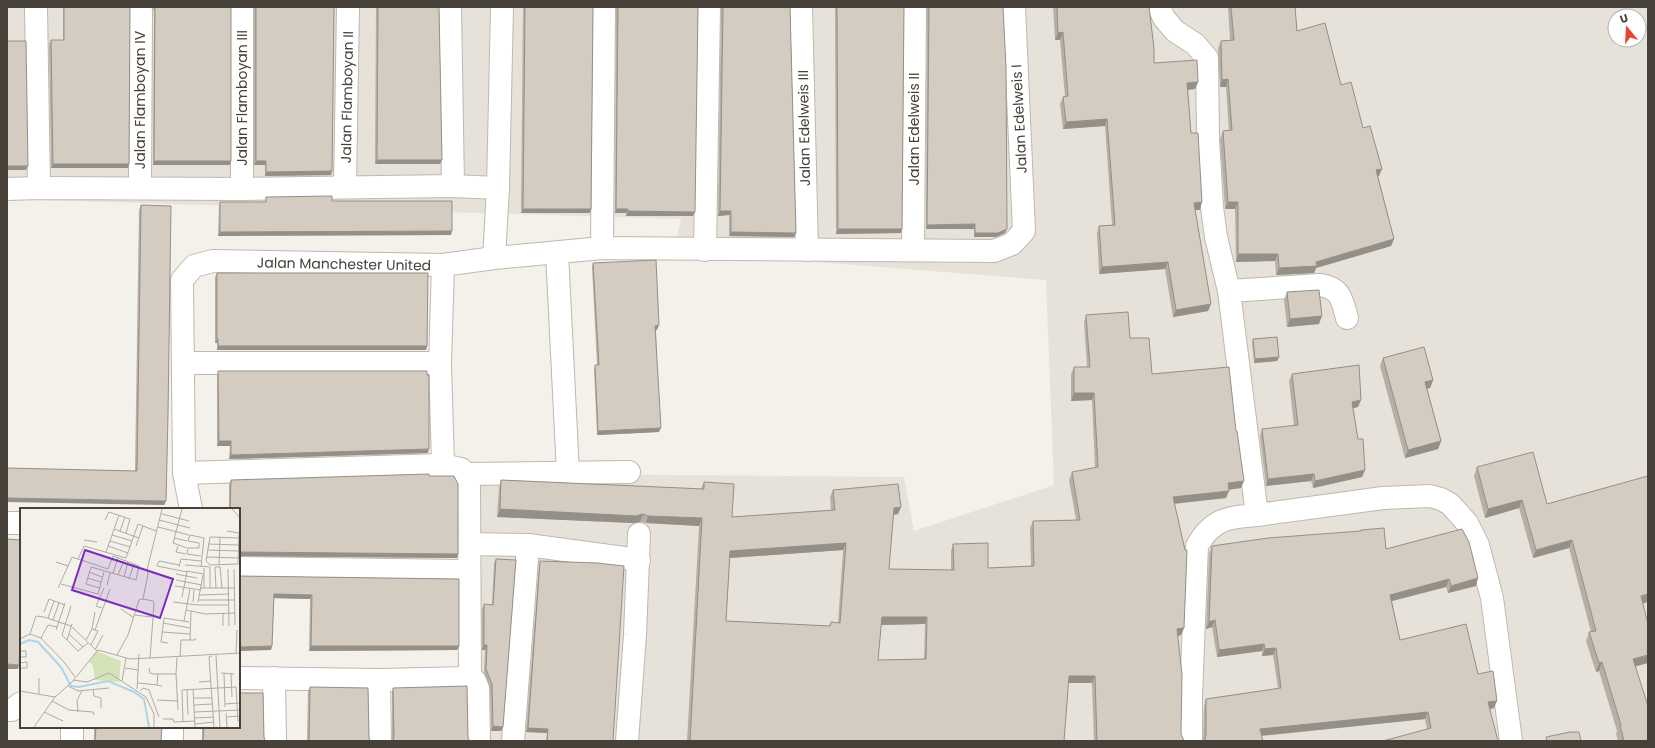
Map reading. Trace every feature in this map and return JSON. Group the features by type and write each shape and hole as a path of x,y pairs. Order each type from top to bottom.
{"street":[{"path":"36,7 39,188"},
{"name":"Jalan Flamboyan III","path":"242,7 242,189"},
{"name":"Jalan Flamboyan II","path":"345,187 348,7"},
{"path":"450,7 453,186"},
{"path":"494,258 498,188 502,7"},
{"path":"602,248 604,7"},
{"path":"705,250 709,7"},
{"name":"Jalan Edelweis III","path":"801,7 807,250"},
{"name":"Jalan Edelweis II","path":"913,250 915,7"},
{"name":"Jalan Edelweis I","path":"1014,7 1024,231"},
{"path":"1159,7 1164,18 1175,31 1195,44 1207,58 1208,139 1212,207 1216,237 1228,290 1257,515"},
{"name":"Jalan Flamboyan IV","path":"140,188 141,11"},
{"path":"7,189 242,189 453,186 498,188"},
{"name":"Jalan Manchester United","path":"184,363 182,280 194,266 213,262 443,265 494,258 602,248 705,250 994,251 1012,244 1024,231"},
{"path":"557,253 568,473"},
{"path":"443,265 440,363 443,465"},
{"path":"1228,290 1320,285 1329,286 1342,298 1347,318"},
{"path":"191,508 184,473 184,363 440,363"},
{"path":"184,473 443,465 458,467 464,474 469,485 470,678"},
{"path":"464,474 629,472"},
{"path":"1192,741 1192,689 1197,546 1204,533 1226,520 1383,498 1430,496 1441,499 1450,504 1467,523 1478,545 1490,590 1498,634 1511,741"},
{"path":"7,523 20,523"},
{"path":"627,741 639,560 639,534"},
{"path":"469,544 528,545 639,560"},
{"path":"513,741 528,545"},
{"path":"240,568 470,570"},
{"path":"240,678 379,680 470,678 474,681 478,688 479,741"},
{"path":"274,678 275,741"},
{"path":"379,680 380,741"},
{"path":"7,710 12,710 20,704"},
{"path":"72,728 72,741"},
{"path":"172,728 172,741"}],"shaded area":[{"path":"7,7 1648,7 1648,741 472,741 466,473 904,477 914,531 1054,485 1046,280 674,251 681,219 7,199"}],"building":[{"path":"64,7 130,7 129,164 53,164 51,40 64,40"},
{"path":"155,7 231,7 231,161 154,161"},
{"path":"256,7 334,7 332,171 266,172 266,161 256,161"},
{"path":"378,7 439,7 442,160 377,160"},
{"path":"525,7 593,7 591,209 523,209"},
{"path":"618,7 698,7 695,212 628,211 628,209 616,209"},
{"path":"723,7 790,7 796,233 731,232 731,211 720,211"},
{"path":"837,7 904,7 902,229 838,229"},
{"path":"929,7 1003,7 1006,68 1007,229 998,233 975,233 975,224 927,225"},
{"path":"1057,7 1149,7 1154,48 1154,63 1197,60 1198,82 1187,83 1191,133 1198,133 1202,202 1194,203 1211,304 1176,310 1168,262 1102,267 1099,226 1115,225 1107,119 1066,122 1063,97 1068,96 1063,32 1058,33"},
{"path":"1231,7 1295,7 1297,31 1325,23 1341,85 1351,82 1363,128 1370,126 1382,169 1376,170 1394,239 1316,262 1317,266 1279,268 1278,254 1238,254 1238,202 1228,202 1223,131 1232,130 1228,79 1222,80 1221,41 1234,40"},
{"path":"7,41 26,41 28,166 7,166"},
{"path":"332,196 332,201 452,201 452,231 220,232 220,202 266,202 266,197"},
{"path":"141,205 171,206 166,501 7,498 7,468 137,471"},
{"path":"656,260 659,325 655,326 661,428 598,431 595,365 599,365 593,263"},
{"path":"217,273 428,273 427,346 218,346"},
{"path":"1319,290 1322,316 1290,319 1287,292"},
{"path":"1128,312 1130,338 1149,338 1152,374 1229,367 1236,431 1244,481 1228,483 1229,491 1173,497 1185,550 1187,550 1184,628 1177,629 1182,675 1181,734 1184,741 1097,741 1095,676 1069,676 1064,741 690,741 702,518 648,516 643,514 636,516 500,509 501,480 704,489 704,482 734,484 732,517 835,510 833,490 898,484 901,507 894,508 889,569 954,570 953,544 988,543 988,568 1034,566 1033,521 1080,520 1072,472 1098,467 1094,393 1074,393 1074,367 1090,367 1086,315","holes":["846,543 840,623 831,622 830,626 726,621 730,551","882,617 927,617 926,659 878,660"]},
{"path":"1277,337 1279,357 1255,359 1253,339"},
{"path":"1424,347 1433,380 1425,382 1441,441 1408,450 1383,358"},
{"path":"1359,365 1361,400 1352,402 1358,439 1363,439 1365,470 1315,481 1314,474 1268,479 1262,429 1298,425 1292,374"},
{"path":"218,371 427,371 427,375 429,375 429,449 231,455 231,441 219,441"},
{"path":"1533,452 1547,504 1648,476 1648,594 1641,596 1648,624 1648,655 1633,659 1648,706 1648,741 1624,741 1621,725 1602,662 1599,663 1589,632 1596,631 1572,540 1536,550 1522,500 1488,509 1477,467"},
{"path":"429,474 429,476 454,476 458,484 458,554 240,552 240,508 230,508 231,480"},
{"path":"1384,528 1386,549 1462,529 1469,542 1478,578 1451,586 1449,579 1390,595 1400,640 1466,624 1478,674 1493,671 1497,701 1488,702 1498,741 1383,741 1431,728 1428,712 1260,729 1263,741 1203,741 1205,740 1206,734 1206,699 1281,688 1276,648 1265,649 1264,644 1219,650 1215,620 1209,622 1212,546 1268,538"},
{"path":"7,539 20,540 20,644 19,665 7,664"},
{"path":"496,559 516,560 503,727 493,726 492,684 486,669 487,645 484,645 484,604 493,605"},
{"path":"540,561 597,563 624,566 613,741 547,741 548,729 528,728"},
{"path":"240,576 459,579 459,646 311,646 312,595 274,594 272,646 240,647"},
{"path":"467,686 469,741 393,741 393,688"},
{"path":"310,687 368,688 370,741 309,741"},
{"path":"240,693 263,693 265,741 203,741 204,728 240,728"},
{"path":"96,728 162,728 161,741 95,741"},
{"path":"1570,732 1579,732 1581,741 1547,741 1546,737"}]}
